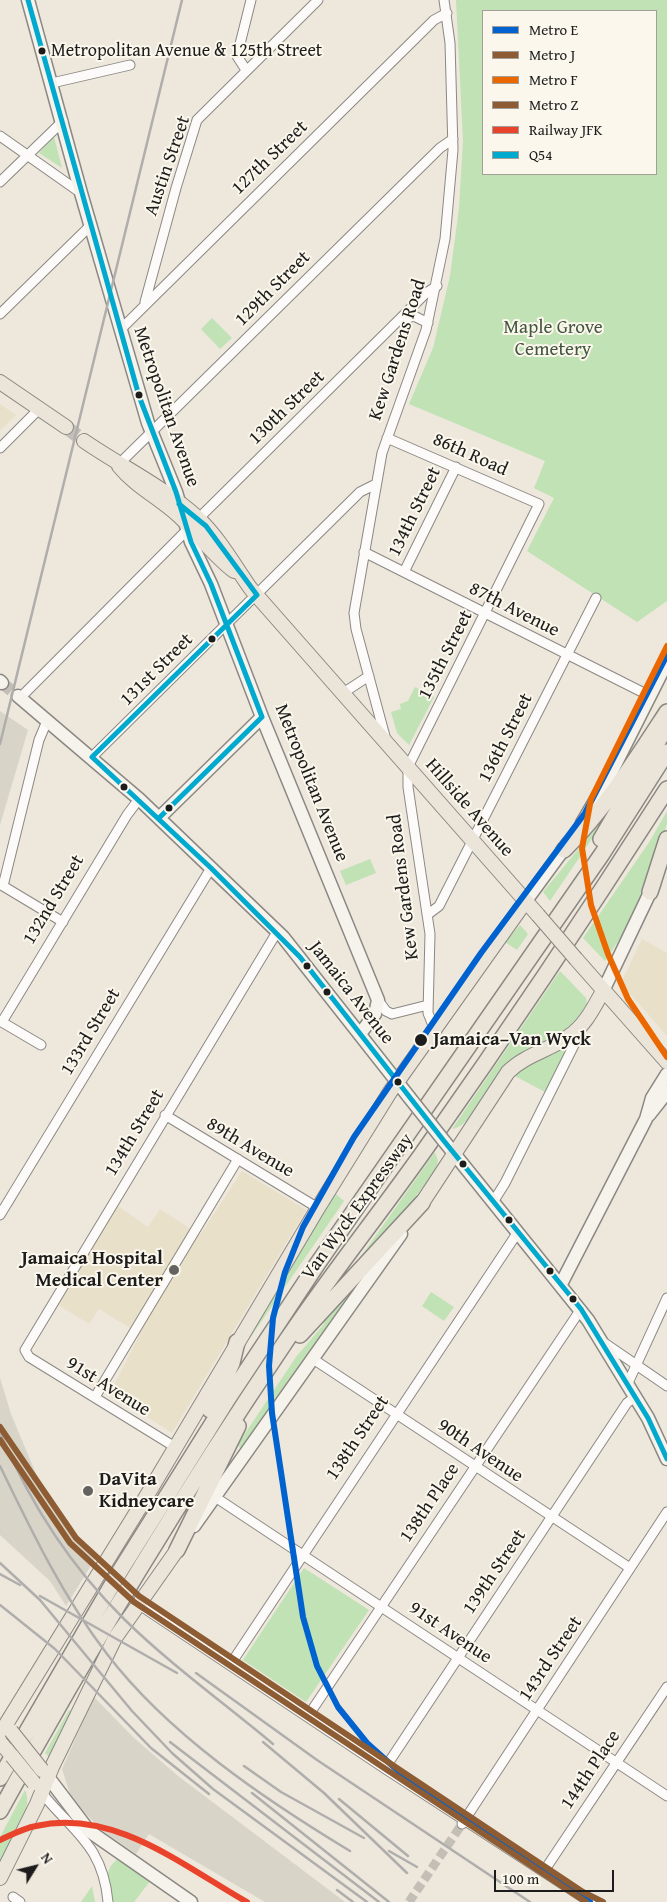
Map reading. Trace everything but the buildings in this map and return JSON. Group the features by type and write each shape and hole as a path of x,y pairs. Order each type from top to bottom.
{"highway":[{"path":"564,850 586,828 612,794 667,712"},
{"path":"568,902 604,832 667,726"},
{"name":"Van Wyck Expressway","path":"0,1778 60,1671 190,1458 286,1311 634,806 667,752"},
{"name":"Van Wyck Expressway","path":"0,1811 86,1660 248,1398 488,1059 667,789"},
{"path":"650,892 667,839"},
{"path":"265,1373 422,1203"},
{"path":"190,1458 197,1433 223,1386 237,1342"},
{"path":"177,1550 234,1438 248,1398"}],"main road":[{"name":"Metropolitan Avenue","path":"28,0 120,330 151,432 179,504"},
{"path":"0,382 66,427"},
{"name":"Hillside Avenue","path":"84,440 118,464 135,471 179,504 190,523 214,552 243,577"},
{"name":"Hillside Avenue","path":"118,464 130,479 190,523 231,558 257,595 667,1062"},
{"name":"Metropolitan Avenue","path":"190,523 191,542 211,584 262,717 378,1000"},
{"path":"211,584 205,562 214,552"},
{"path":"3,1733 318,1208 397,1082 434,1028 564,850 592,806 667,662"},
{"name":"Jamaica Avenue","path":"19,697 92,757 159,818 277,932 300,957 455,1155 580,1309 628,1383 654,1430 667,1459"},
{"path":"159,818 262,717"},
{"path":"3,1871 45,1773 115,1638 422,1203 455,1155 476,1118 508,1072 522,1060 568,1036 582,1025 603,990 667,859"},
{"path":"360,1034 377,1011 378,1000"},
{"path":"646,1119 652,1098 667,1074"},
{"path":"561,1284 646,1119 667,1092"},
{"path":"3,1733 45,1773 89,1831 188,1901"},
{"path":"3,1733 38,1788"}],"street":[{"path":"246,70 237,56 251,0"},
{"name":"Austin Street","path":"144,303 195,124 205,111 318,0"},
{"name":"Kew Gardens Road","path":"387,743 354,618 376,484 387,438 428,323 445,239 453,139 450,43 444,0"},
{"name":"127th Street","path":"120,330 144,303 434,20 446,13"},
{"path":"52,83 130,65"},
{"path":"0,182 63,121"},
{"path":"0,136 81,193"},
{"name":"129th Street","path":"118,464 440,148 453,139"},
{"path":"0,314 90,226"},
{"name":"130th Street","path":"19,697 190,523 400,322 426,293 437,286"},
{"path":"400,322 414,316 428,323"},
{"path":"0,448 39,409"},
{"name":"86th Road","path":"387,438 539,504"},
{"name":"134th Street","path":"404,572 456,467"},
{"name":"131st Street","path":"92,757 360,492 376,484"},
{"name":"135th Street","path":"408,767 539,504"},
{"name":"87th Avenue","path":"364,552 650,696"},
{"name":"136th Street","path":"427,914 439,906 596,598"},
{"path":"343,693 370,676"},
{"path":"47,721 39,740 3,886 63,922"},
{"name":"Kew Gardens Road","path":"408,767 408,787 431,941 428,1005 429,1019 434,1028"},
{"name":"132nd Street","path":"1,1022 139,800"},
{"name":"133rd Street","path":"0,1215 211,868"},
{"name":"134th Street","path":"25,1352 26,1347 165,1115 277,932"},
{"path":"378,1000 392,1014 428,1005"},
{"path":"1,1022 40,1045"},
{"path":"493,1202 505,1183 576,1041 582,1025"},
{"name":"89th Avenue","path":"165,1115 318,1208"},
{"path":"95,1398 238,1159"},
{"name":"138th Street","path":"230,1665 518,1232"},
{"path":"628,1383 666,1303"},
{"name":"138th Place","path":"308,1716 580,1309"},
{"path":"603,1342 667,1386"},
{"name":"91st Avenue","path":"25,1352 29,1357 175,1447"},
{"name":"90th Avenue","path":"313,1359 630,1568"},
{"name":"139th Street","path":"385,1768 627,1403 635,1397"},
{"name":"91st Avenue","path":"215,1497 667,1796"},
{"name":"143rd Street","path":"463,1822 667,1512"},
{"path":"139,1604 463,1822 591,1902"},
{"name":"144th Place","path":"544,1871 667,1686"},
{"path":"38,1788 71,1822 92,1850 103,1874 108,1902"}],"shaded area":[{"path":"0,404 16,415 0,431"},
{"path":"0,711 28,730 0,825"},
{"path":"642,939 667,953 667,1036 621,983"},
{"name":"Jamaica Hospital Medical Center","path":"242,1171 306,1210 172,1433 110,1393 140,1334 99,1309 89,1324 57,1304 115,1204 148,1227 160,1209 200,1235"},
{"path":"0,1378 11,1414 39,1481 78,1541 98,1554 66,1606 50,1581 0,1535"},
{"path":"94,1697 133,1737 178,1776 345,1902 265,1902 149,1834 136,1854 103,1831 79,1807 70,1794 62,1769"}],"green space":[{"name":"Maple Grove Cemetery","path":"456,0 667,0 667,601 637,622 527,551 554,498 534,488 545,461 409,404 433,348 450,276 459,208 463,141"},
{"path":"54,137 62,168 39,153"},
{"path":"212,318 232,338 220,349 201,329"},
{"path":"415,687 434,697 409,745 397,733 391,712 401,709 400,704 408,701"},
{"path":"667,811 667,824 636,914 605,961 583,938 650,841"},
{"path":"604,818 606,818 550,901 543,892"},
{"path":"370,859 376,873 346,885 340,871"},
{"path":"520,925 528,934 517,950 505,942"},
{"path":"560,971 586,998 587,1005 576,1019 559,1035 538,1047 515,1056 507,1062 474,1112 459,1127 452,1129"},
{"path":"562,1048 565,1053 545,1092 513,1075 521,1067"},
{"path":"435,1152 438,1161 436,1168 406,1211 338,1289"},
{"path":"335,1193 344,1201 237,1357"},
{"path":"370,1271 241,1451 238,1444 296,1357 324,1324 321,1321"},
{"path":"431,1292 454,1307 444,1321 422,1306"},
{"path":"304,1568 369,1610 306,1702 243,1660"},
{"path":"69,1710 71,1712 49,1757 45,1753"},
{"path":"25,1790 27,1807 24,1817 0,1865 0,1837"},
{"path":"118,1859 151,1880 134,1902 111,1902 107,1878 110,1868"},
{"path":"92,1886 95,1902 81,1902"}],"tunnel":[{"path":"66,427 84,441"},
{"path":"2,683 18,696"},
{"path":"409,1902 462,1824"}],"railway":[{"path":"0,744 182,0"},
{"path":"0,1432 11,1458 38,1508 69,1556 105,1600 161,1653 273,1744"},
{"path":"0,1466 36,1539 76,1610 107,1654 131,1683 188,1738 219,1763 284,1810 350,1851"},
{"path":"0,1563 40,1600 132,1711 172,1753 213,1789 367,1902"},
{"path":"0,1574 20,1585"},
{"path":"40,1596 177,1673"},
{"path":"0,1605 55,1649 151,1748 209,1794"},
{"path":"196,1673 317,1760 530,1902"},
{"path":"170,1742 379,1902"},
{"path":"263,1742 324,1793 407,1873"},
{"path":"244,1766 281,1792 364,1838"},
{"path":"252,1793 389,1902"},
{"path":"339,1799 408,1856"},
{"path":"389,1851 417,1867"},
{"path":"337,1890 353,1902"}],"metro line":[{"name":"F","path":"667,646 591,799 582,848 591,905 608,954 628,999 667,1057"},
{"name":"E","path":"590,1902 405,1777 367,1743 338,1707 317,1666 303,1617 272,1413 269,1366 273,1318 285,1272 303,1227 354,1137 481,953 585,813 667,655"},
{"name":"J","path":"0,1427 76,1538 139,1596 583,1892 603,1902"},
{"name":"Z","path":"0,1440 70,1543 134,1602 586,1902"}],"rail line":[{"name":"JFK","path":"0,1840 36,1826 65,1823 93,1825 147,1844 173,1857 247,1902"}],"transit line":[{"name":"Q54","path":"28,0 139,396 176,492 191,542 211,584 262,717 159,818"},
{"name":"Q54","path":"179,504 206,526 257,595 92,757 211,868 300,957 444,1141 581,1309 648,1418 667,1459"}],"place":[{"name":"Metropolitan Avenue & 125th Street","path":"42,51"},
{"name":"Jamaica–Van Wyck","path":"421,1040"},
{"name":"Jamaica Hospital Medical Center","path":"174,1270"},
{"name":"DaVita Kidneycare","path":"88,1491"}]}
